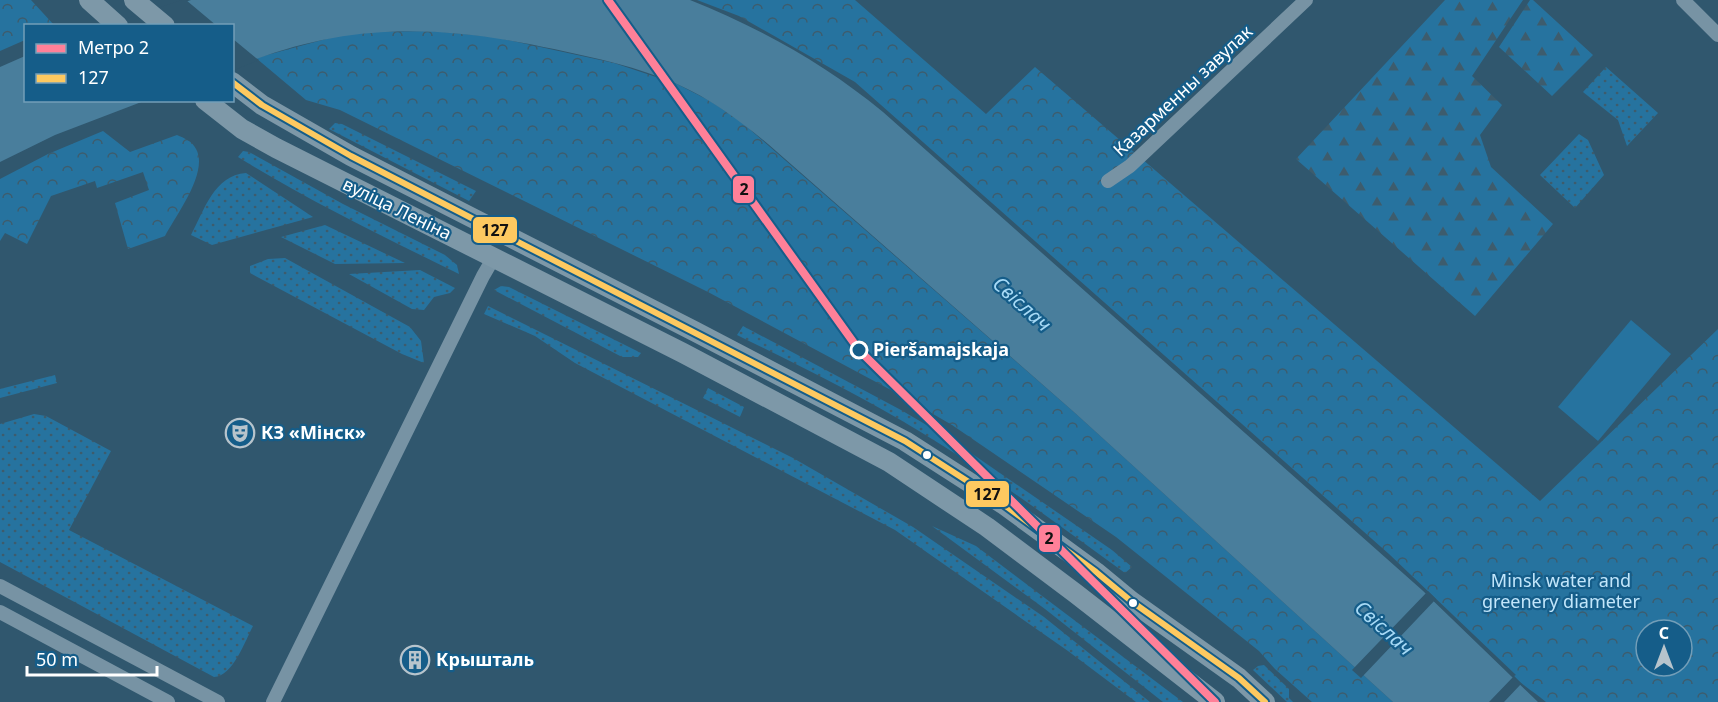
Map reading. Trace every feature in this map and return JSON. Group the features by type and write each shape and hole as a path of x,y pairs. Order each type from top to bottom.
{"main road":[{"path":"89,0 116,24"},
{"path":"134,0 163,24"},
{"name":"вуліца Леніна","path":"240,87 293,124 400,181 905,441 993,498 1096,572 1131,601 1239,678 1265,702"},
{"name":"вуліца Леніна","path":"208,103 242,129 334,178 682,353 889,462 987,527 1215,702"},
{"name":"вуліца Леніна","path":"242,129 252,116 259,115 370,178 400,181"},
{"path":"682,353 693,352 698,346 698,338 694,331"}],"street":[{"name":"Казарменны завулак","path":"1108,181 1130,166 1306,0"},
{"path":"1683,0 1718,35"},
{"path":"273,702 494,257"},
{"path":"0,586 218,702"},
{"path":"0,612 168,702"}],"green space":[{"path":"0,0 31,0 53,24 24,24 24,40 0,51"},
{"name":"Minsk water and greenery diameter","path":"697,0 855,0 986,114 1035,67 1540,501 1718,329 1718,702 1546,702 1518,680 1514,676 1516,675 1389,554 855,82 739,16"},
{"path":"1445,0 1523,0 1472,76 1502,105 1480,135 1491,167 1553,224 1475,316 1296,159"},
{"path":"1530,0 1533,0 1593,55 1552,96 1499,47"},
{"path":"433,31 494,37 614,63 677,84 710,101 739,120 1075,413 1393,702 1312,702 1275,669 1259,651 1116,537 952,425 708,292 340,110 306,100 256,58 337,36 363,32"},
{"path":"1606,67 1658,113 1627,146 1618,120 1583,92"},
{"path":"335,123 342,124 476,191 469,201 329,129"},
{"path":"103,131 130,152 177,135 190,142 196,149 199,158 195,181 165,236 128,249 115,203 149,190 143,172 97,188 95,181 51,196 27,244 5,233 0,241 0,179 48,154"},
{"path":"1579,134 1588,140 1604,175 1575,208 1540,175"},
{"path":"243,151 249,152 343,204 445,255 457,265 459,274 292,189 238,157"},
{"path":"246,173 313,217 212,245 191,235 218,187 235,175"},
{"path":"325,225 405,263 335,264 281,237"},
{"path":"285,258 410,327 421,341 424,363 402,354 250,273 250,266 268,259"},
{"path":"420,270 455,288 450,293 434,297 424,310 412,309 349,274"},
{"path":"501,286 509,287 641,353 638,357 622,357 494,290"},
{"path":"488,306 793,458 913,527 1044,617 1150,702 1136,702 1068,651 895,530 575,363 535,336 484,314"},
{"path":"1631,320 1671,354 1598,441 1558,407"},
{"path":"743,326 901,410 952,440 1112,550 1132,567 1125,573 998,482 897,418 737,335"},
{"path":"55,375 57,383 0,398 0,389"},
{"path":"708,388 744,407 740,417 703,398"},
{"path":"34,414 46,416 111,451 69,530 253,626 238,657 227,671 214,677 0,562 0,424"},
{"path":"932,526 976,546 1183,702 1163,702 1045,609"},
{"path":"1264,665 1289,689 1289,698 1293,702 1287,702 1253,670"}],"water":[{"name":"Свіслач","path":"191,0 690,0 742,23 815,63 883,112 1422,590 1538,702 1393,702 1075,413 768,144 725,111 690,90 632,68 554,49 470,35 431,32 353,35 314,42 234,68 234,24 120,24"},
{"path":"24,56 24,102 141,102 55,135 0,162 0,67"}],"pier":[{"path":"186,0 215,24 112,24"},
{"path":"234,40 256,58 259,60 234,70"},
{"path":"1428,591 1436,599 1361,678 1352,670"},
{"path":"1514,676 1521,684 1504,702 1489,702"}],"metro line":[{"name":"2","path":"608,0 859,350 1215,702"}],"transit line":[{"name":"127","path":"234,84 262,105 351,156 905,441 1003,504 1096,572 1131,601 1239,678 1265,702"}],"place":[{"name":"Pieršamajskaja","path":"859,350"},
{"name":"КЗ «Мінск»","path":"240,433"},
{"name":"Крышталь","path":"415,660"}]}
